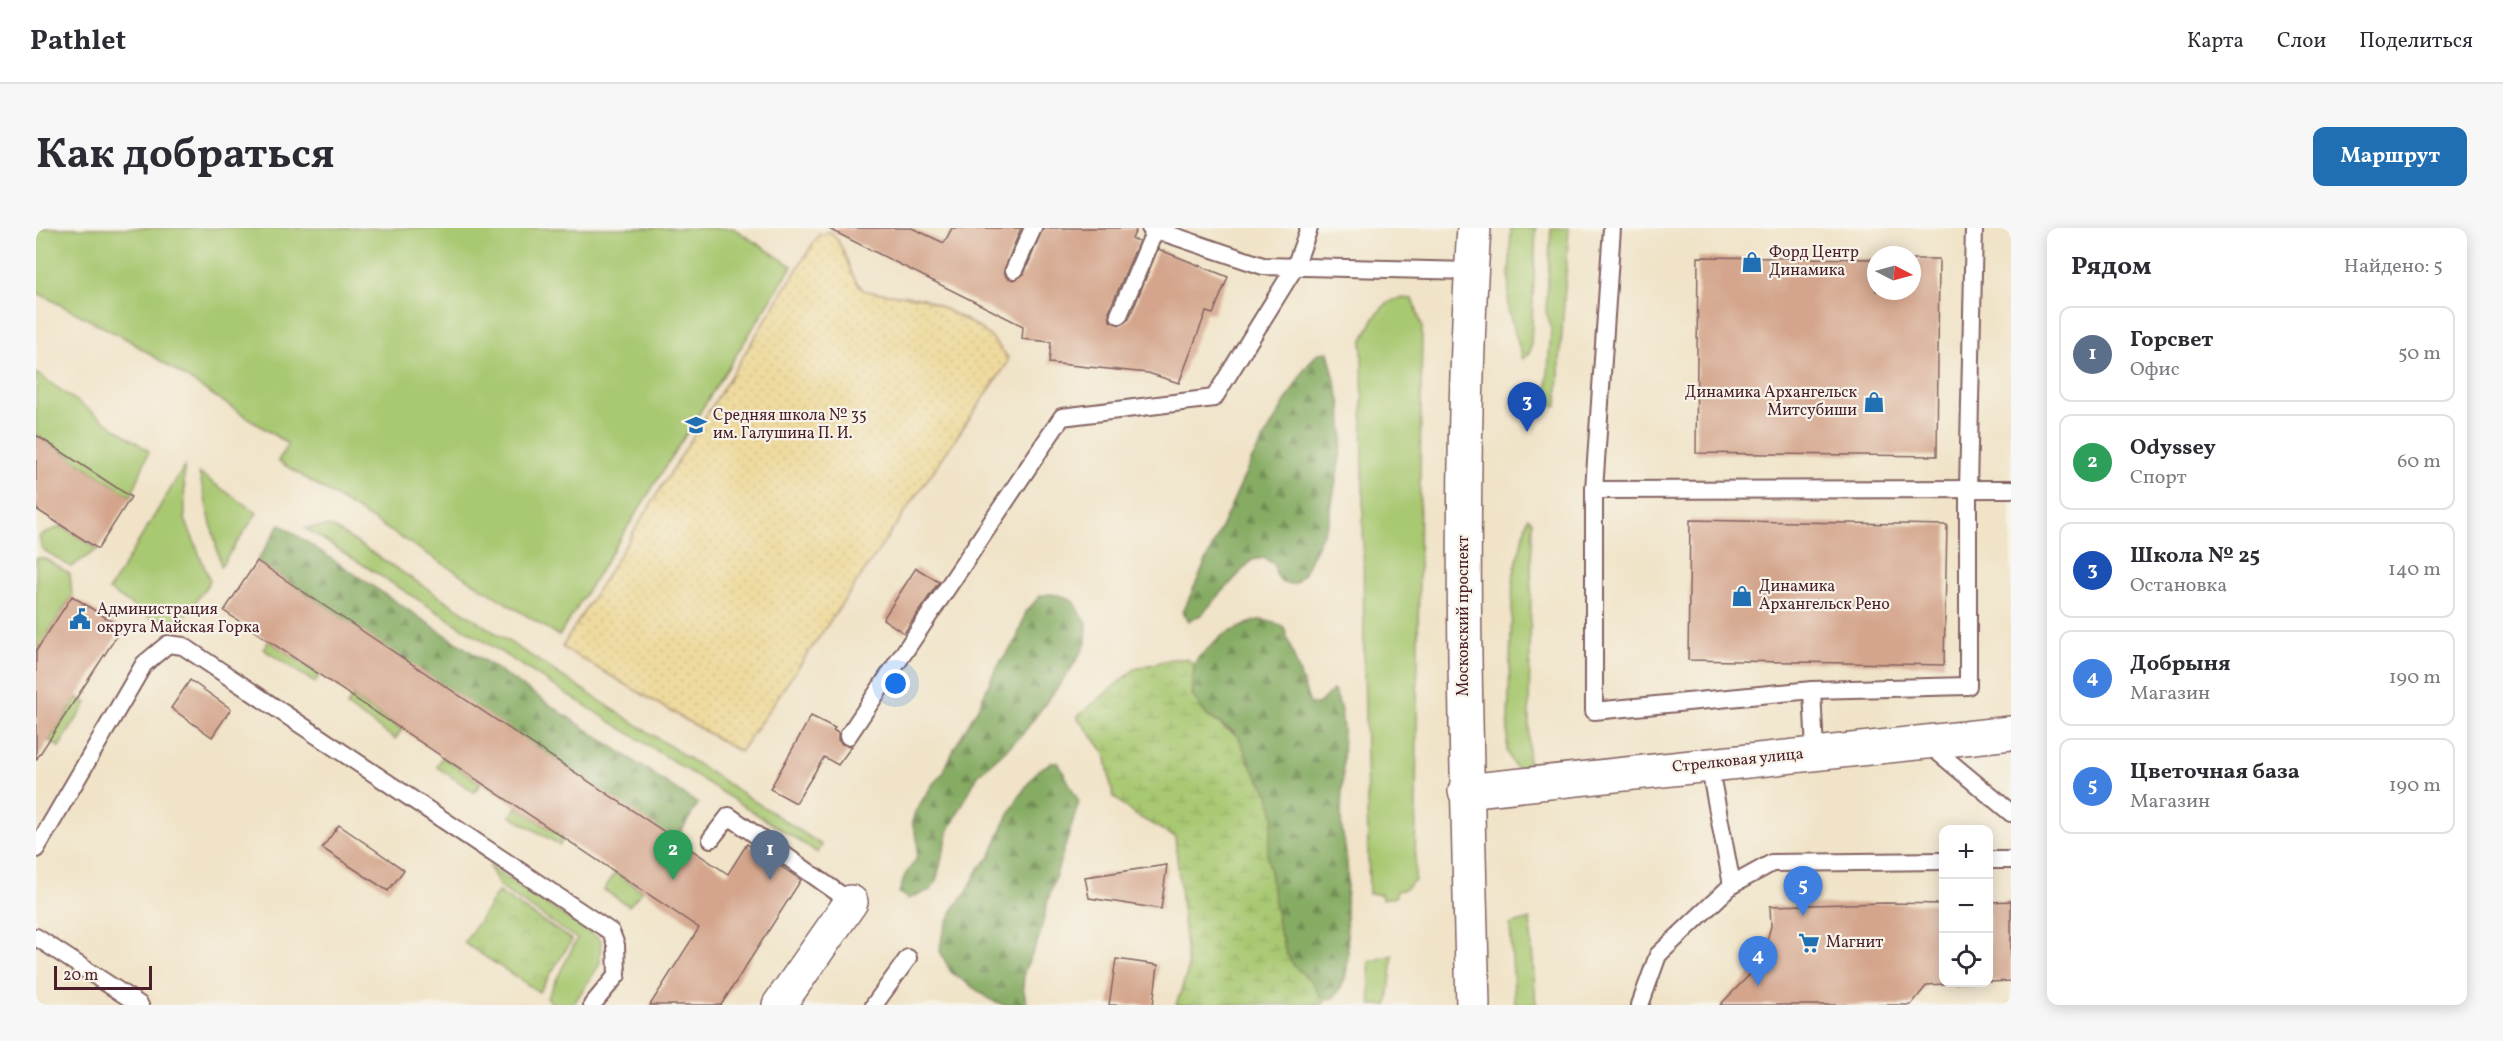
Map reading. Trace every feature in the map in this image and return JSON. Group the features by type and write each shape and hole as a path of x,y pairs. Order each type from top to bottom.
{"main road":[{"name":"Московский проспект","path":"1473,1005 1465,791 1463,519 1474,228"},
{"name":"Стрелковая улица","path":"1465,791 1815,752 2011,733"},
{"path":"779,1005 851,902"}],"lane":[{"path":"1014,270 1033,228"},
{"path":"848,736 1062,417 1214,398 1295,267 1309,228"},
{"path":"1612,228 1594,490 1594,711 1812,690 1968,686 1968,489 1974,228"},
{"path":"1119,315 1154,229 1263,266 1472,271"},
{"path":"1594,490 2011,489"},
{"path":"36,849 144,664 168,644 183,646 611,932 616,945 616,975 592,1005"},
{"path":"1812,690 1815,752"},
{"path":"1924,741 2011,813"},
{"path":"1709,764 1732,885"},
{"path":"711,839 729,816 851,902"},
{"path":"1993,860 2011,860"},
{"path":"1640,1005 1658,955 1732,885 1772,863 1939,861"},
{"path":"36,937 140,1005"},
{"path":"874,1005 908,958"}],"green space":[{"path":"36,228 733,228 792,266 559,636 278,461 288,444 130,341 36,292"},
{"path":"1511,228 1536,228 1531,346 1530,353 1523,359 1508,310"},
{"path":"1551,228 1569,228 1557,406 1546,405 1551,326 1546,312"},
{"path":"1401,298 1413,299 1422,327 1415,880 1403,890 1396,891 1396,897 1382,899 1381,894 1369,894 1364,664 1362,342 1382,308 1387,303"},
{"path":"1328,352 1341,404 1343,439 1329,521 1303,575 1294,584 1282,583 1276,575 1274,564 1264,558 1252,560 1201,615 1189,621 1183,612 1252,459 1304,370 1318,353"},
{"path":"36,373 149,451 131,497 36,435"},
{"path":"184,467 185,519 210,581 184,619 152,619 109,590"},
{"path":"199,473 257,513 221,566"},
{"path":"1528,517 1532,521 1528,774 1514,766 1507,751 1513,577"},
{"path":"280,524 698,804 675,841 257,561"},
{"path":"61,526 98,549 71,567 42,549 39,536"},
{"path":"331,526 822,845 818,853 305,528"},
{"path":"36,558 44,558 70,574 72,596 36,651"},
{"path":"1050,594 1072,600 1087,622 1086,644 1069,672 1021,736 978,775 949,830 936,881 931,890 908,899 899,893 905,875 916,860 918,842 912,822 915,812 932,785 943,773 979,706 996,668 1016,641 1026,612 1040,596"},
{"path":"1261,620 1276,623 1284,628 1310,704 1317,705 1333,690 1341,715 1343,751 1341,817 1347,869 1348,957 1341,989 1334,997 1325,1000 1294,966 1286,953 1279,931 1259,780 1242,744 1233,731 1206,715 1192,695 1194,665 1197,659 1223,635"},
{"path":"269,641 319,675 315,683 263,649"},
{"path":"1171,659 1187,659 1194,665 1192,695 1206,715 1239,737 1250,765 1269,794 1274,816 1267,853 1279,931 1286,953 1294,966 1312,982 1319,995 1325,1000 1321,1005 1176,1005 1188,970 1175,837 1132,813 1113,796 1105,753 1077,717 1135,669"},
{"path":"77,697 87,703 59,747 49,741"},
{"path":"352,697 402,730 395,739 347,706"},
{"path":"442,757 481,783 474,792 437,767"},
{"path":"1058,762 1079,802 1048,900 1039,938 1024,972 1023,988 1027,1005 1004,1005 991,1000 951,972 940,951 942,936 953,909 967,891 980,867 990,857 1018,798 1038,770"},
{"path":"517,807 563,838 560,845 510,816"},
{"path":"489,866 601,940 600,964 573,1005 555,1005 547,998 577,939 501,888"},
{"path":"615,873 642,891 629,906 604,890"},
{"path":"498,892 572,940 539,992 464,943"},
{"path":"1530,919 1536,1005 1515,1005 1510,925"},
{"path":"1393,955 1388,1005 1371,1005 1369,962"}],"sand":[{"path":"829,232 840,244 854,277 865,291 923,298 932,302 978,327 992,338 1008,358 1007,364 740,752 562,647 814,242 819,235"}],"building":[{"path":"827,228 912,228 944,243 952,228 1021,228 1004,270 1006,277 1014,280 1024,274 1043,228 1137,228 1132,239 1139,241 1109,311 1110,321 1120,325 1129,319 1158,249 1228,277 1213,314 1206,312 1179,383 1148,373 1049,363 1051,342 1022,339 1023,326"},
{"path":"1698,257 1867,259 1867,300 1921,300 1921,259 1939,259 1937,456 1696,453"},
{"path":"36,435 131,497 98,549 36,509"},
{"path":"1690,520 1947,525 1944,665 1688,660"},
{"path":"257,561 728,874 747,844 801,880 721,1005 650,1005 699,928 224,611"},
{"path":"916,568 939,582 904,633 883,619"},
{"path":"72,596 122,628 36,760 36,651"},
{"path":"190,680 231,709 212,737 171,708"},
{"path":"811,716 835,728 833,730 838,733 838,740 842,744 852,746 838,765 824,757 796,803 770,789"},
{"path":"339,825 404,870 388,891 322,848"},
{"path":"1167,865 1161,909 1089,898 1085,877"},
{"path":"2011,901 2011,981 1993,982 1993,902"},
{"path":"1939,904 1939,984 1927,985 1911,1005 1720,1005 1761,963 1771,926 1770,906"},
{"path":"1116,959 1158,965 1153,1005 1109,1005"}],"place":[{"name":"Форд Центр Динамика","path":"1752,262"},
{"name":"Динамика Архангельск Митсубиши","path":"1874,402"},
{"name":"Средняя школа № 35 им. Галушина П. И.","path":"696,425"},
{"name":"Школа № 25","path":"1527,432"},
{"name":"Динамика Архангельск Рено","path":"1742,596"},
{"name":"Администрация округа Майская Горка","path":"80,619"},
{"name":"Odyssey","path":"673,880"},
{"name":"Горсвет","path":"770,880"},
{"name":"Цветочная база","path":"1803,916"},
{"name":"Магнит","path":"1809,943"},
{"name":"Добрыня","path":"1758,986"}]}
